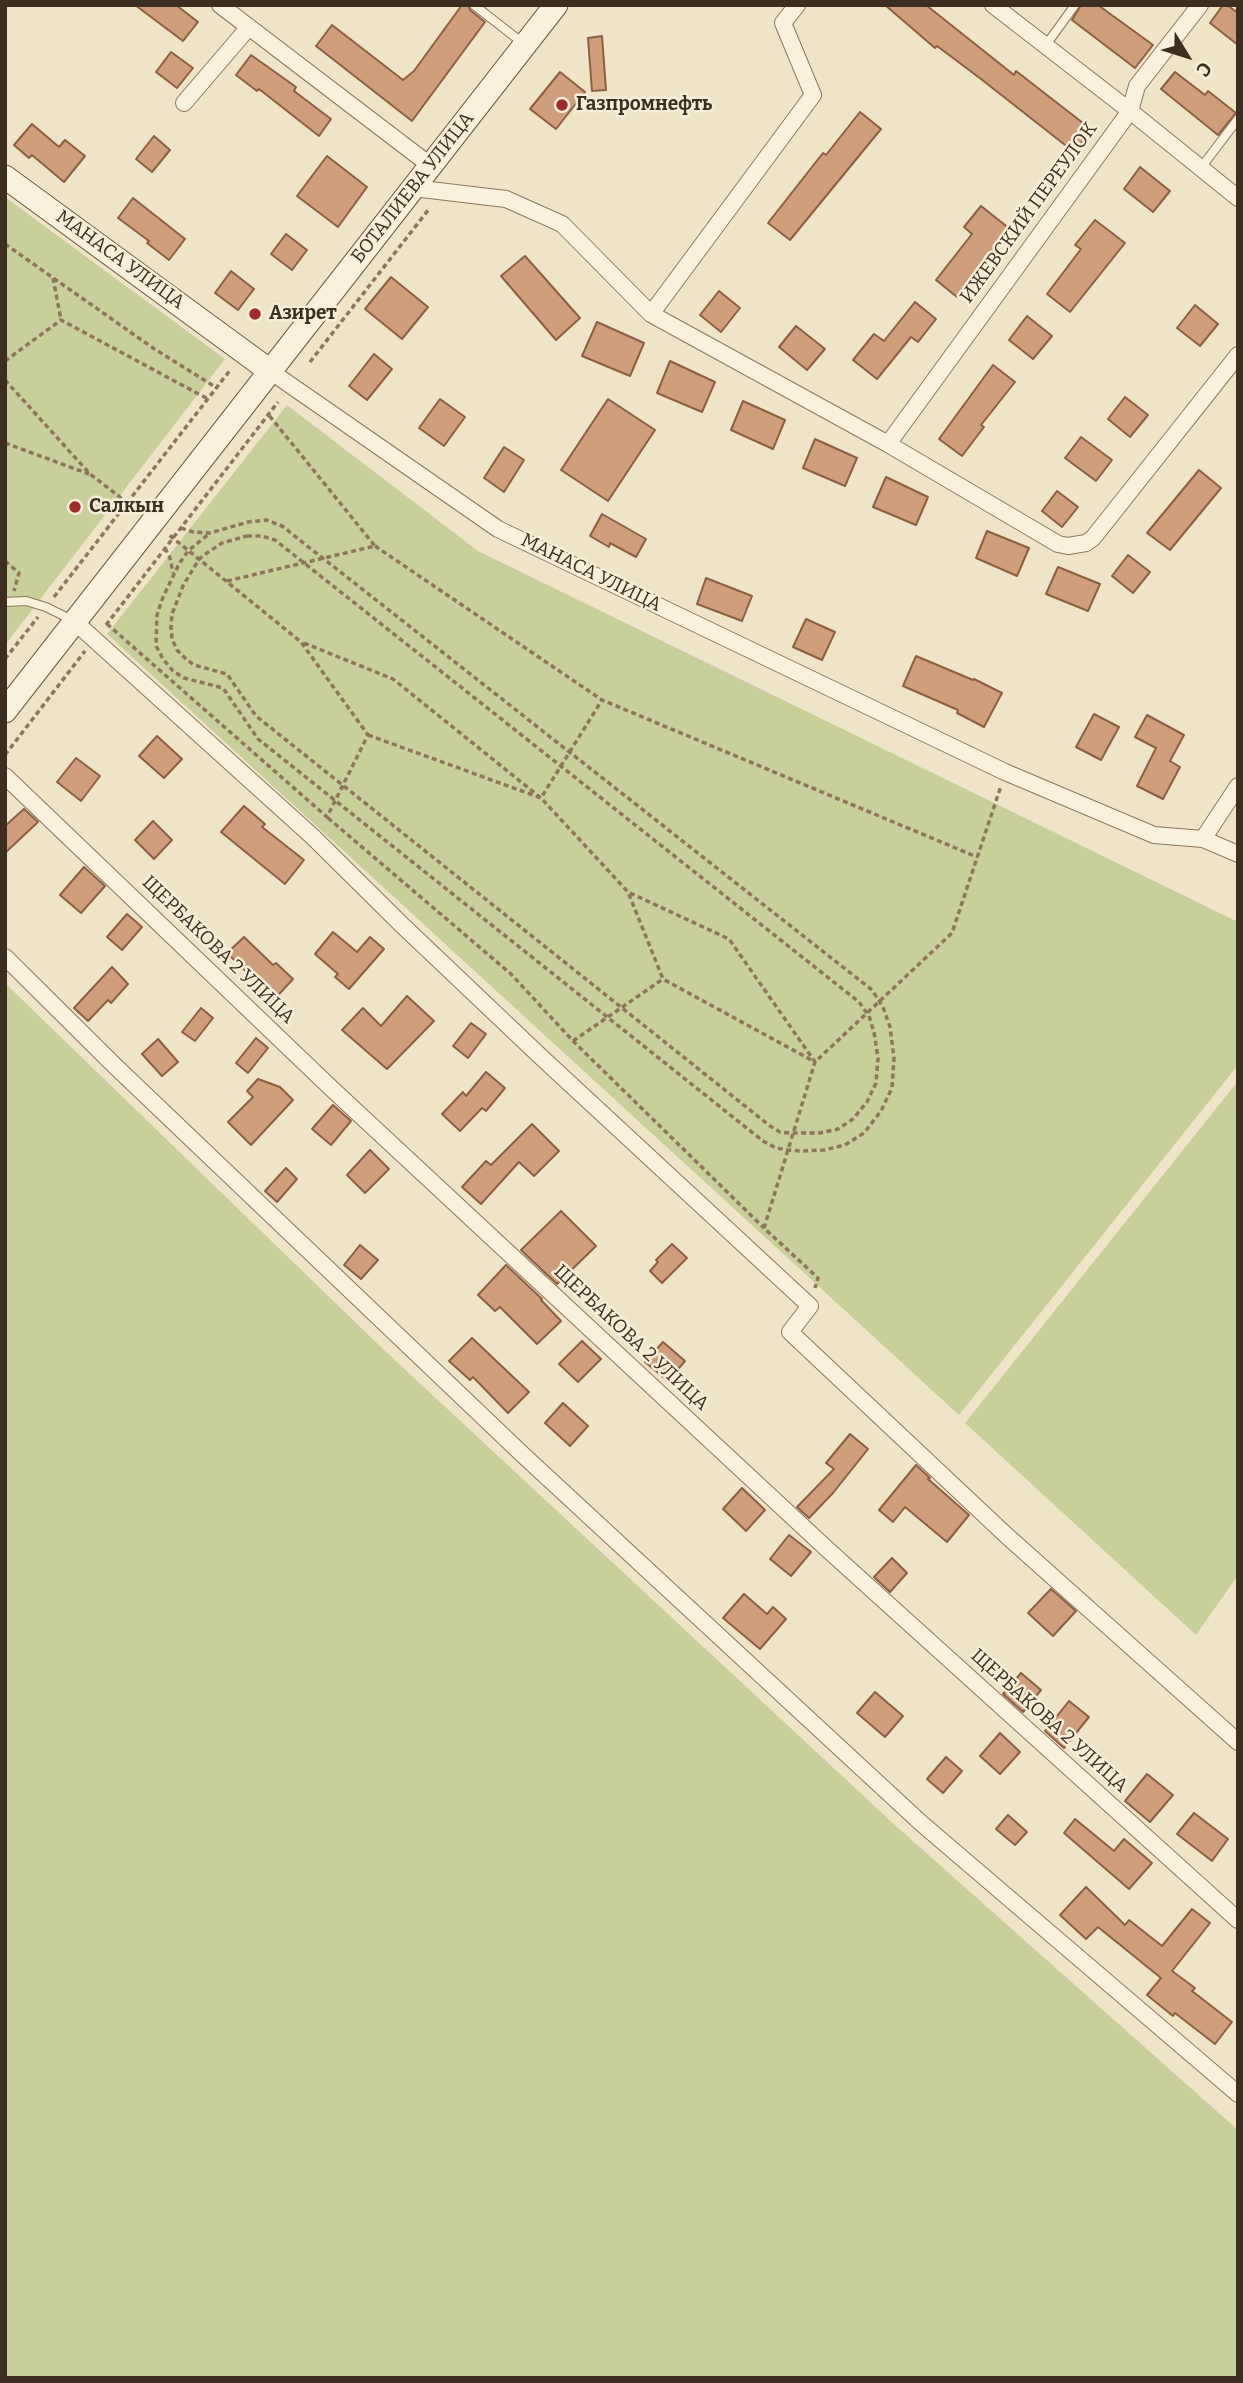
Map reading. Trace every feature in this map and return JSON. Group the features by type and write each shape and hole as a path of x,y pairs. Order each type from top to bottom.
{"street":[{"path":"220,5 243,16 431,166"},
{"name":"БОТАЛИЕВА УЛИЦА","path":"5,711 556,5"},
{"path":"651,314 813,96 783,23 797,5"},
{"path":"993,5 1238,198"},
{"name":"ИЖЕВСКИЙ ПЕРЕУЛОК","path":"888,444 1130,111 1137,86 1200,5"},
{"path":"184,103 243,16"},
{"name":"МАНАСА УЛИЦА","path":"5,177 271,371 498,529 1005,772 1154,835 1203,839 1238,854"},
{"path":"413,188 506,199 562,225 651,314 888,444 1058,544 1077,546 1093,538 1238,355"},
{"path":"75,622 313,837 559,1074 810,1306 790,1332 1007,1536 1238,1742"},
{"name":"ЩЕРБАКОВА 2 УЛИЦА","path":"5,776 331,1088 827,1549 1238,1920"},
{"path":"1203,839 1238,786"},
{"path":"5,957 124,1076 522,1454 920,1823 1238,2094"}],"lane":[{"path":"474,5 525,45"},
{"path":"1045,46 1075,5"},
{"path":"1200,169 1238,118"},
{"path":"8,601 46,607 75,622"}],"path":[{"path":"310,362 429,209"},
{"path":"5,244 153,348 216,388"},
{"path":"53,276 61,320"},
{"path":"5,361 61,320"},
{"path":"61,320 208,399"},
{"path":"5,659 231,369"},
{"path":"5,380 90,474 138,511"},
{"path":"101,632 278,402"},
{"path":"268,414 375,547 602,701 977,857"},
{"path":"5,443 90,474"},
{"path":"266,520 282,526 872,990 890,1027 894,1058 892,1088 881,1111 864,1133 845,1145 801,1152 776,1148 762,1141 258,739 223,688 184,678 173,671 156,646 157,615 173,575 188,551 210,533 240,523 266,520"},
{"path":"181,528 210,533"},
{"path":"164,531 301,642 368,735 541,798"},
{"path":"262,536 275,540 304,563 859,1002 867,1013 874,1032 878,1058 876,1083 867,1102 853,1119 838,1129 820,1133 793,1134 780,1132 770,1126 256,716 227,674 194,665 177,650 172,639 172,614 183,586 199,559 222,543 262,536"},
{"path":"226,581 375,547"},
{"path":"165,548 173,575"},
{"path":"5,561 19,573 8,601"},
{"path":"107,624 511,974 573,1041 818,1278 810,1306"},
{"path":"301,642 393,679 541,798 628,892 663,979 815,1062"},
{"path":"5,755 88,648"},
{"path":"541,798 602,701"},
{"path":"327,817 368,735"},
{"path":"764,1228 815,1062 952,933 1005,772"},
{"path":"628,892 729,939 815,1062"},
{"path":"573,1041 663,979"}],"green space":[{"path":"5,197 225,359 5,645"},
{"path":"287,405 478,551 1238,922 1238,1065 959,1415 107,634"},
{"path":"5,983 384,1350 896,1826 1238,2130 1238,2372 1234,2378 5,2378"},
{"path":"1238,1081 1238,1575 1196,1635 965,1423"}],"building":[{"path":"135,5 176,5 198,22 183,41"},
{"path":"462,5 468,5 470,10 485,22 412,121 316,46 332,25 403,80 414,71"},
{"path":"885,5 926,5 1014,75 1016,71 1092,130 1074,152 937,46 935,48"},
{"path":"1081,5 1098,5 1153,45 1135,68 1072,20"},
{"path":"1223,5 1238,13 1238,45 1210,23"},
{"path":"602,36 606,90 592,91 588,38"},
{"path":"171,52 193,68 177,88 156,72"},
{"path":"251,55 296,87 294,91 331,119 319,136 259,89 257,91 236,75"},
{"path":"560,72 585,92 556,129 530,109"},
{"path":"1175,72 1205,95 1208,91 1236,113 1218,135 1161,89"},
{"path":"860,112 881,129 790,240 768,223 823,153 826,155"},
{"path":"32,124 59,147 65,140 85,156 64,182 32,155 29,158 14,145"},
{"path":"154,136 170,150 152,172 136,159"},
{"path":"327,156 367,187 338,227 297,196"},
{"path":"1140,167 1170,191 1153,212 1124,189"},
{"path":"133,198 185,239 169,260 118,218"},
{"path":"981,206 1010,229 957,297 936,280 972,234 964,227"},
{"path":"1095,220 1125,243 1070,312 1047,294 1081,249 1075,245"},
{"path":"286,234 307,250 292,270 271,254"},
{"path":"525,256 580,318 556,340 501,276"},
{"path":"231,271 254,289 238,310 215,293"},
{"path":"391,277 428,307 402,339 365,309"},
{"path":"719,291 740,308 721,332 700,315"},
{"path":"915,302 936,319 918,342 911,337 877,379 853,360 874,334 884,341"},
{"path":"1195,305 1218,324 1200,346 1177,328"},
{"path":"1027,316 1052,336 1033,359 1009,340"},
{"path":"597,322 644,343 630,376 582,356"},
{"path":"796,326 825,349 807,370 779,347"},
{"path":"374,354 392,369 367,400 349,386"},
{"path":"670,361 715,382 702,412 657,393"},
{"path":"993,365 1015,382 981,425 984,427 962,456 939,439"},
{"path":"1125,397 1148,415 1130,437 1108,419"},
{"path":"440,399 465,417 444,446 419,428"},
{"path":"608,399 655,430 608,501 561,470"},
{"path":"743,401 785,420 773,449 731,430"},
{"path":"1081,437 1112,460 1096,481 1065,458"},
{"path":"815,439 857,458 845,486 803,468"},
{"path":"504,447 524,460 504,492 484,478"},
{"path":"1199,470 1221,488 1170,550 1147,533"},
{"path":"886,477 928,497 916,525 873,507"},
{"path":"1057,491 1078,507 1062,527 1042,511"},
{"path":"602,514 646,539 636,557 610,543 609,547 590,536"},
{"path":"987,531 1029,548 1017,576 976,558"},
{"path":"1128,555 1150,572 1133,593 1112,576"},
{"path":"1058,567 1100,584 1088,611 1046,594"},
{"path":"706,578 752,596 742,621 697,604"},
{"path":"806,619 835,632 822,660 793,647"},
{"path":"916,656 1002,693 984,727 957,713 958,710 903,686"},
{"path":"1094,714 1119,727 1101,760 1076,747"},
{"path":"1147,715 1184,735 1170,761 1180,767 1163,799 1137,786 1156,748 1135,737"},
{"path":"157,736 182,759 164,778 139,756"},
{"path":"76,758 100,776 81,801 57,782"},
{"path":"244,806 265,824 262,827 304,860 285,884 221,832"},
{"path":"24,809 38,822 5,853 5,826"},
{"path":"153,821 172,840 154,859 135,840"},
{"path":"84,867 105,886 81,913 60,895"},
{"path":"127,914 142,927 122,950 107,937"},
{"path":"333,932 357,952 370,937 384,949 349,989 335,977 338,974 315,954"},
{"path":"244,937 273,965 276,963 293,979 270,1004 252,987 257,982 227,953"},
{"path":"112,967 128,984 111,1003 108,1000 88,1021 74,1008"},
{"path":"407,996 434,1021 387,1069 342,1030 363,1008 381,1026"},
{"path":"201,1008 213,1018 195,1041 182,1032"},
{"path":"471,1023 486,1034 468,1058 453,1046"},
{"path":"256,1038 268,1048 248,1073 236,1063"},
{"path":"158,1039 178,1062 162,1076 142,1054"},
{"path":"486,1072 505,1088 486,1111 482,1108 460,1131 442,1114 463,1092 466,1096"},
{"path":"258,1079 280,1087 293,1100 251,1145 228,1122 253,1097 247,1091"},
{"path":"333,1105 351,1121 331,1145 312,1129"},
{"path":"532,1124 559,1151 534,1176 519,1162 481,1204 462,1187 486,1161 491,1165"},
{"path":"370,1150 389,1169 365,1193 347,1175"},
{"path":"286,1168 297,1179 277,1202 265,1191"},
{"path":"561,1211 596,1246 557,1284 521,1250"},
{"path":"672,1244 687,1258 662,1283 650,1271 658,1262 656,1260"},
{"path":"360,1245 378,1260 361,1279 344,1265"},
{"path":"506,1265 561,1321 537,1344 500,1307 495,1311 478,1295"},
{"path":"472,1338 529,1392 508,1413 473,1377 470,1380 449,1361"},
{"path":"582,1341 601,1359 578,1382 559,1364"},
{"path":"663,1342 685,1361 668,1381 645,1362"},
{"path":"563,1403 588,1426 570,1446 545,1423"},
{"path":"850,1434 868,1449 809,1518 797,1507 834,1469 826,1463"},
{"path":"916,1465 969,1515 947,1542 905,1507 893,1522 879,1510"},
{"path":"742,1488 765,1510 746,1531 723,1509"},
{"path":"789,1535 811,1552 791,1576 770,1559"},
{"path":"892,1558 907,1573 890,1592 874,1577"},
{"path":"1051,1589 1076,1611 1053,1636 1028,1613"},
{"path":"744,1594 767,1614 773,1607 786,1619 760,1649 723,1618"},
{"path":"1021,1673 1041,1690 1023,1712 1003,1694"},
{"path":"875,1692 903,1716 885,1737 857,1713"},
{"path":"1069,1701 1089,1717 1064,1748 1045,1731"},
{"path":"1000,1733 1020,1752 1000,1774 980,1756"},
{"path":"946,1757 962,1771 943,1793 927,1779"},
{"path":"1147,1774 1173,1795 1150,1822 1125,1801"},
{"path":"1194,1813 1228,1839 1212,1861 1177,1834"},
{"path":"1008,1815 1027,1832 1015,1845 996,1829"},
{"path":"1075,1819 1114,1851 1124,1839 1152,1863 1129,1889 1064,1833"},
{"path":"1086,1887 1125,1925 1129,1920 1162,1946 1192,1909 1210,1923 1172,1971 1195,1988 1192,1991 1232,2022 1215,2044 1147,1995 1161,1978 1098,1927 1086,1939 1060,1915"}],"place":[{"name":"Газпромнефть","path":"562,105"},
{"name":"Азирет","path":"255,314"},
{"name":"Салкын","path":"75,507"}]}
